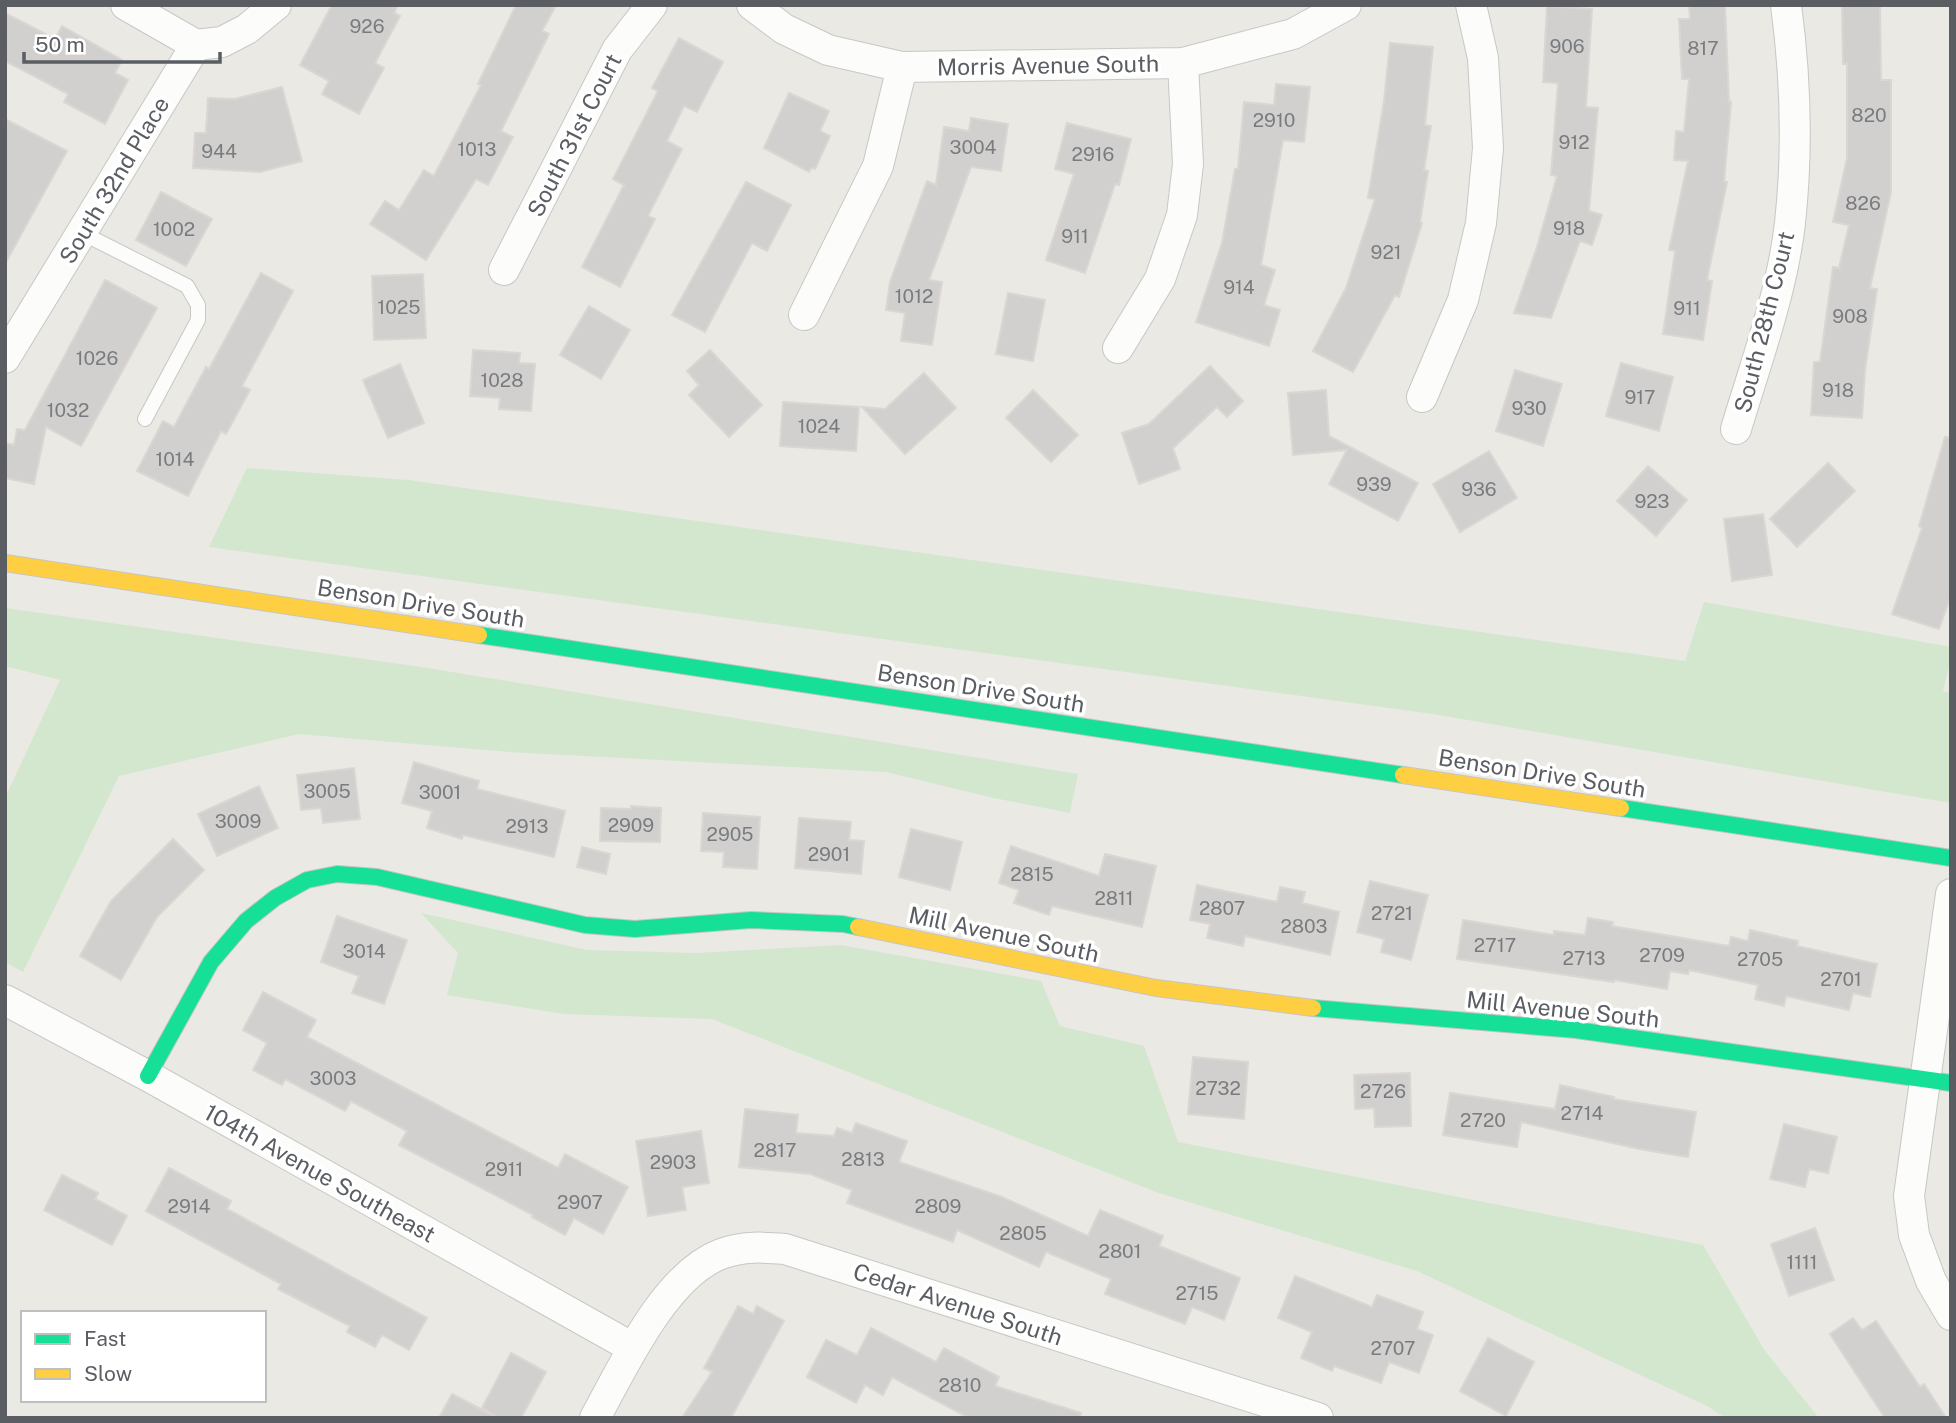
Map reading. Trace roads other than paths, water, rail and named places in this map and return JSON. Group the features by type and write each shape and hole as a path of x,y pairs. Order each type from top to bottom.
{"main road":[{"name":"Benson Drive South","path":"5,564 1951,858"},
{"name":"Mill Avenue South","path":"148,1076 211,962 246,921 275,898 307,880 337,874 377,877 585,925 635,929 751,920 844,924 1156,988 1343,1012 1576,1030 1939,1081"}],"street":[{"path":"126,5 196,45 222,43 247,29 276,5"},
{"name":"South 31st Court","path":"504,270 617,50 652,5"},
{"name":"Morris Avenue South","path":"752,5 784,29 828,50 902,67 1183,63 1293,34 1346,5"},
{"path":"1422,397 1463,300 1481,223 1488,148 1483,58 1471,5"},
{"name":"South 28th Court","path":"1736,429 1777,290 1790,225 1796,136 1794,66 1786,5"},
{"name":"South 32nd Place","path":"5,358 196,45"},
{"path":"1118,348 1160,279 1182,215 1188,164 1183,63"},
{"path":"804,315 878,166 902,67"},
{"path":"1951,894 1939,1081 1909,1196 1914,1235 1931,1281 1951,1315"},
{"name":"104th Avenue Southeast","path":"5,1000 148,1076 633,1348"},
{"name":"Cedar Avenue South","path":"594,1418 633,1348 673,1289 696,1268 720,1254 750,1246 785,1249 1318,1418"}],"lane":[{"path":"82,233 187,286 198,306 198,320 145,419"}]}
